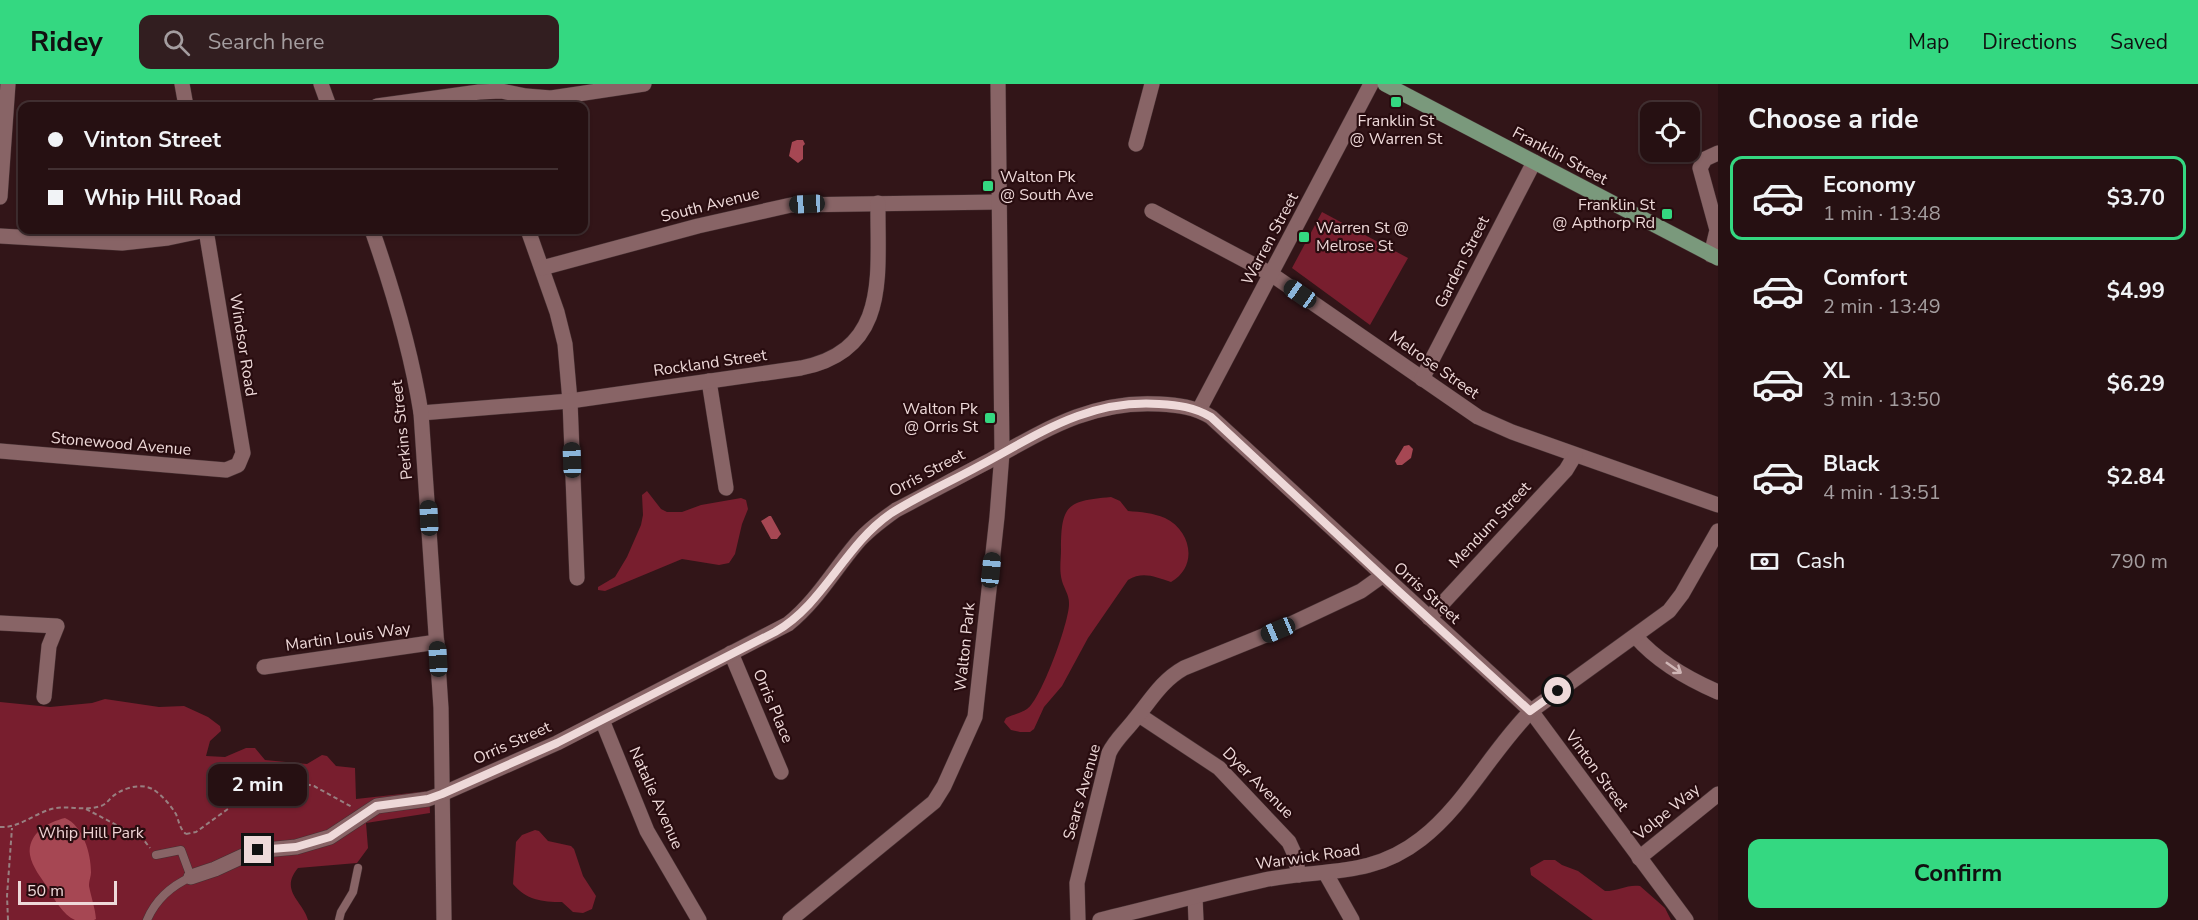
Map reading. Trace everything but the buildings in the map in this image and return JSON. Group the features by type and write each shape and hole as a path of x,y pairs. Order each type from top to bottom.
{"main road":[{"name":"Franklin Street","path":"1385,84 1714,256"}],"street":[{"path":"0,197 8,84"},
{"path":"182,84 185,102"},
{"path":"321,84 328,102"},
{"path":"406,102 479,92 550,98 644,84"},
{"name":"Walton Park","path":"790,920 929,807 939,794 973,722 1002,453 998,84"},
{"path":"1136,144 1152,84"},
{"name":"Warren Street","path":"1199,410 1371,84"},
{"path":"1714,256 1717,230 1700,168 1705,159 1718,153"},
{"name":"Garden Street","path":"1422,379 1534,162"},
{"name":"South Avenue","path":"542,268 778,207 998,202"},
{"name":"Rockland Street","path":"421,413 570,401 818,365 840,353 853,342 868,321 876,297 878,203"},
{"name":"Melrose Street","path":"1152,211 1271,274 1467,411 1490,423 1718,505"},
{"path":"0,236 122,243 187,234"},
{"name":"Windsor Road","path":"207,234 243,453 238,465"},
{"name":"Perkins Street","path":"373,234 405,336 416,378 421,413 442,745 444,920"},
{"path":"529,234 564,336 570,401 577,578"},
{"path":"710,381 726,488"},
{"name":"Orris Street","path":"191,877 254,851 296,847 330,837 370,809 383,804 428,799 442,794 557,743 775,632 795,619 857,543 875,525 896,510 1073,417 1104,407 1145,403 1189,407 1211,417 1530,711"},
{"name":"Stonewood Avenue","path":"0,452 225,470 238,465"},
{"name":"Mendum Street","path":"1429,618 1566,470 1575,455"},
{"path":"1530,711 1636,637 1672,608 1718,531"},
{"name":"Sears Avenue","path":"1078,920 1077,883 1107,759 1114,743 1139,715 1160,686 1173,674 1278,630 1361,591 1382,576"},
{"path":"0,623 57,626 49,646 44,697"},
{"path":"1636,637 1647,649 1688,677 1718,692"},
{"name":"Martin Louis Way","path":"264,668 437,642"},
{"name":"Orris Place","path":"731,653 781,772"},
{"name":"Vinton Street","path":"1530,711 1686,920"},
{"name":"Warwick Road","path":"1100,920 1263,880 1326,874 1376,864 1394,856 1421,839 1447,815 1530,711"},
{"name":"Dyer Avenue","path":"1139,715 1219,768 1289,842 1299,875"},
{"name":"Natalie Avenue","path":"602,720 647,831 699,920"},
{"name":"Volpe Way","path":"1639,858 1718,794"},
{"path":"1326,874 1352,920"},
{"path":"1195,897 1196,920"}],"lane":[{"path":"147,920 165,893 191,877 181,850 156,855"},
{"path":"339,920 353,892 358,868"}],"path":[{"path":"0,827 12,828 40,812 57,808 86,810 104,805 113,796 136,786 148,787 156,791 175,813 181,830 186,834 196,832 246,796 280,783 292,781 314,786 349,804 360,816"},
{"path":"86,810 143,839 156,855"},
{"path":"8,920 7,896 12,828"}],"green space":[{"path":"1322,212 1408,258 1370,325 1292,268"},
{"path":"647,491 661,509 667,512 682,512 701,505 741,498 746,500 748,509 735,554 729,563 719,565 682,559 605,591 598,590 598,587 615,577 627,557 641,525 642,495"},
{"path":"1111,497 1120,501 1128,511 1156,515 1174,524 1186,540 1188,559 1185,568 1171,582 1144,575 1128,580 1088,638 1062,686 1044,707 1034,729 1030,732 1011,730 1004,722 1006,718 1027,709 1033,703 1054,659 1065,625 1069,603 1060,565 1061,534 1065,514 1076,503"},
{"name":"Whip Hill Park","path":"105,699 159,707 184,706 208,717 220,726 221,731 210,741 206,756 225,757 246,748 255,748 265,760 307,764 322,755 327,756 336,766 355,768 356,799 429,791 430,813 366,823 368,848 357,863 298,868 293,876 291,890 308,920 0,920 0,702 50,707 92,703"},
{"path":"535,830 539,831 548,841 571,846 574,849 583,876 596,896 592,909 583,913 573,912 562,902 541,901 529,897 513,884 516,842 522,835"},
{"path":"1544,860 1555,860 1578,871 1605,891 1640,886 1665,908 1671,920 1593,920 1531,875 1530,868"}],"shaded area":[{"path":"803,140 805,144 803,159 798,163 789,156 792,142"},
{"path":"1409,445 1413,449 1411,458 1402,465 1397,465 1395,461 1404,446"},
{"path":"769,516 781,534 777,539 771,539 761,521"},
{"path":"65,818 77,827 88,849 91,872 89,886 95,910 96,919 94,920 75,920 63,911 31,859 30,848 35,835 46,826"}],"place":[{"name":"Franklin St @ Warren St","path":"1396,102"},
{"name":"Walton Pk @ South Ave","path":"988,186"},
{"name":"Franklin St @ Apthorp Rd","path":"1667,214"},
{"name":"Warren St @ Melrose St","path":"1304,237"},
{"name":"Walton Pk @ Orris St","path":"990,418"}],"route":[{"path":"258,850 296,847 330,837 376,806 428,799 442,794 557,743 775,632 795,619 857,543 875,525 896,510 1056,424 1088,411 1121,404 1145,403 1189,407 1211,417 1530,711 1558,691"}]}
